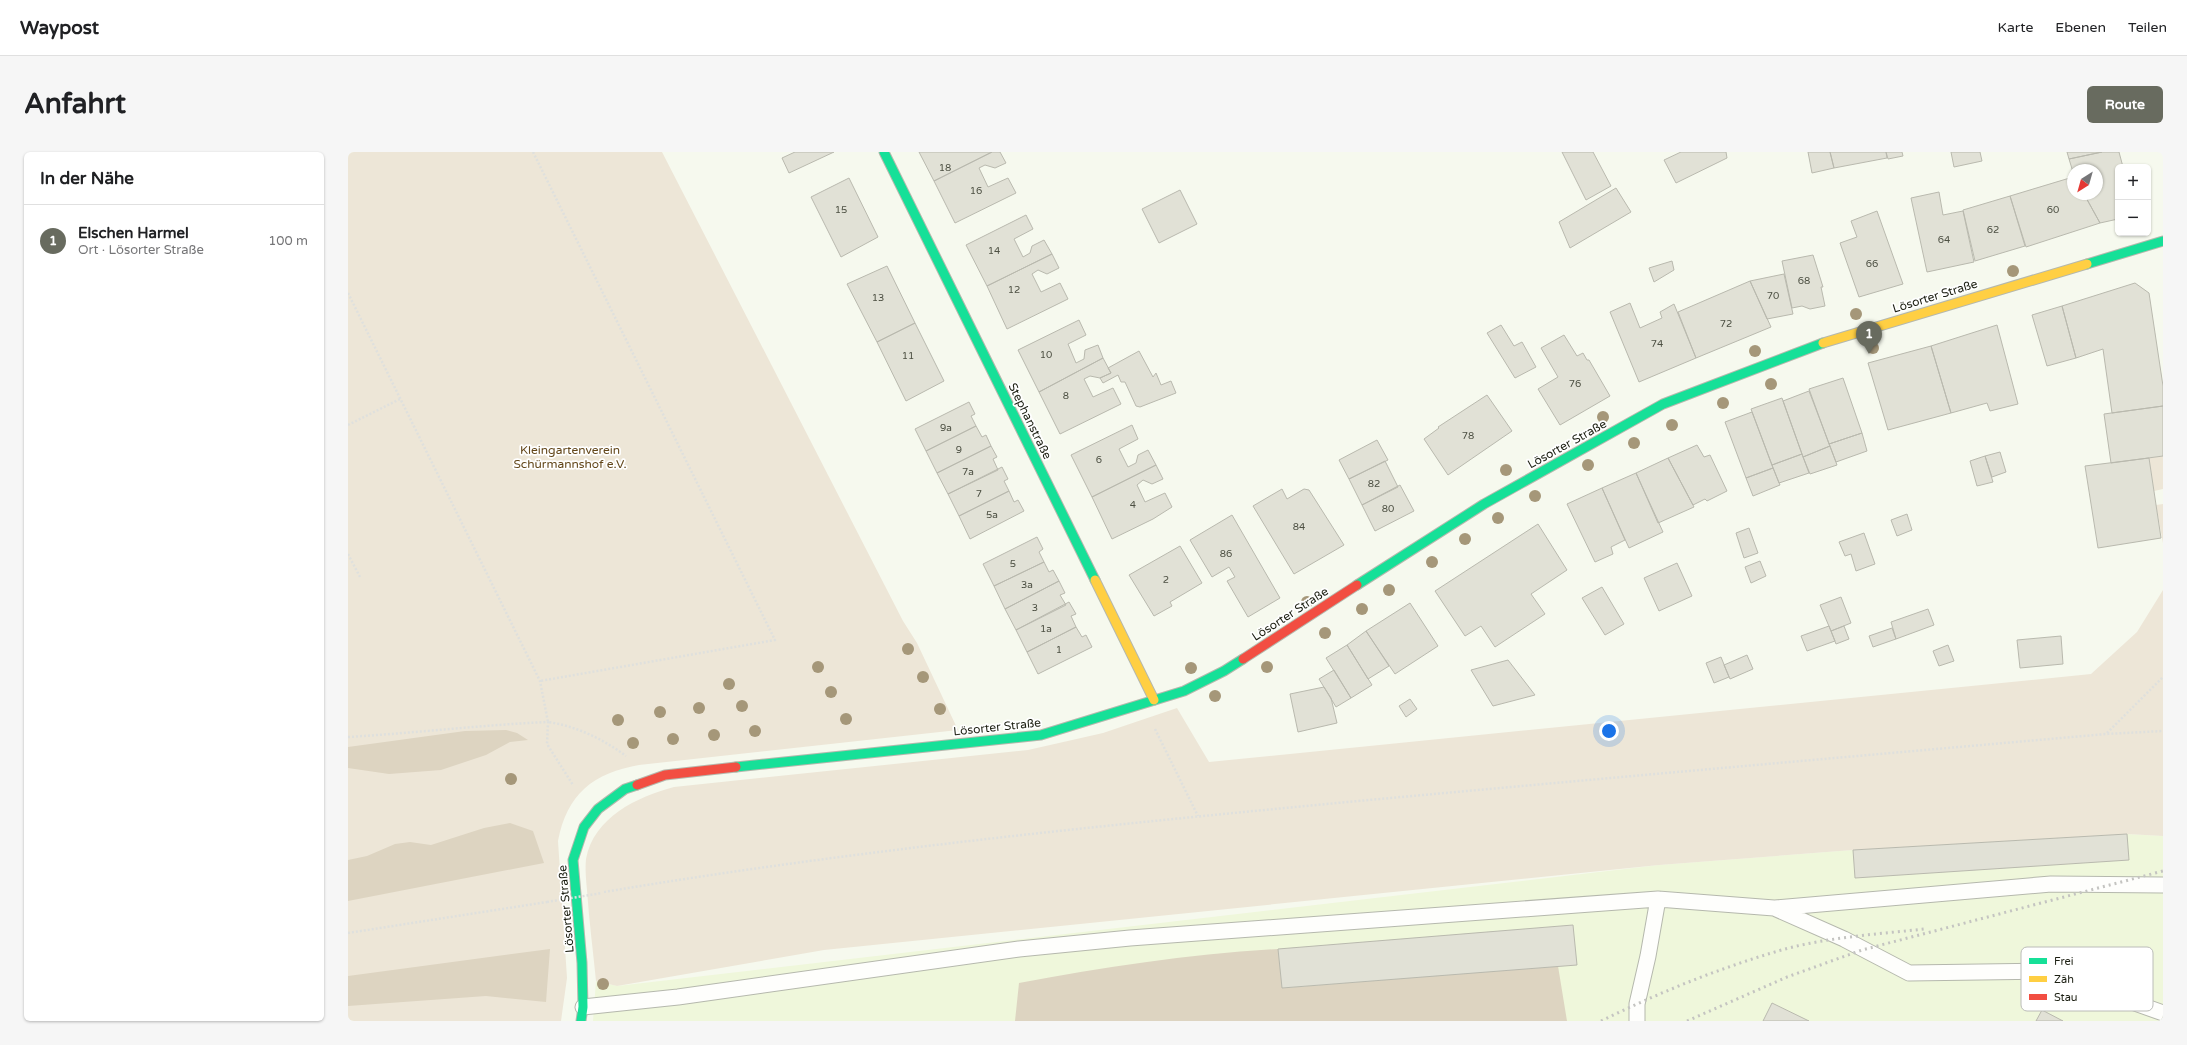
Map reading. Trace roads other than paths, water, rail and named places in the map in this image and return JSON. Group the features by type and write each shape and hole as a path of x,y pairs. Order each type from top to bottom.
{"street":[{"name":"Stephanstraße","path":"884,152 1154,700"},
{"name":"Lösorter Straße","path":"582,1014 582,963 573,860 584,827 598,810 625,789 665,775 904,748 1041,736 1184,691 1224,671 1484,504 1663,404 1823,342 2163,241"}],"lane":[{"path":"582,1014 678,997 1019,949 1130,938 1658,899 1774,908 2051,884 2163,885"},
{"path":"1637,1021 1637,1004 1648,956 1658,899"},
{"path":"1774,908 1844,939 1909,973 2021,971"},
{"path":"2153,1009 2163,1013"}],"railway":[{"path":"1687,1021 1787,977 1862,950 2163,871"},
{"path":"1601,1021 1692,981 1785,949 1837,939 1924,929"}],"place":[{"name":"Elschen Harmel","path":"1869,354"}],"park label":[{"name":"Kleingartenverein Schürmannshof e.V.","path":"570,457"}]}
